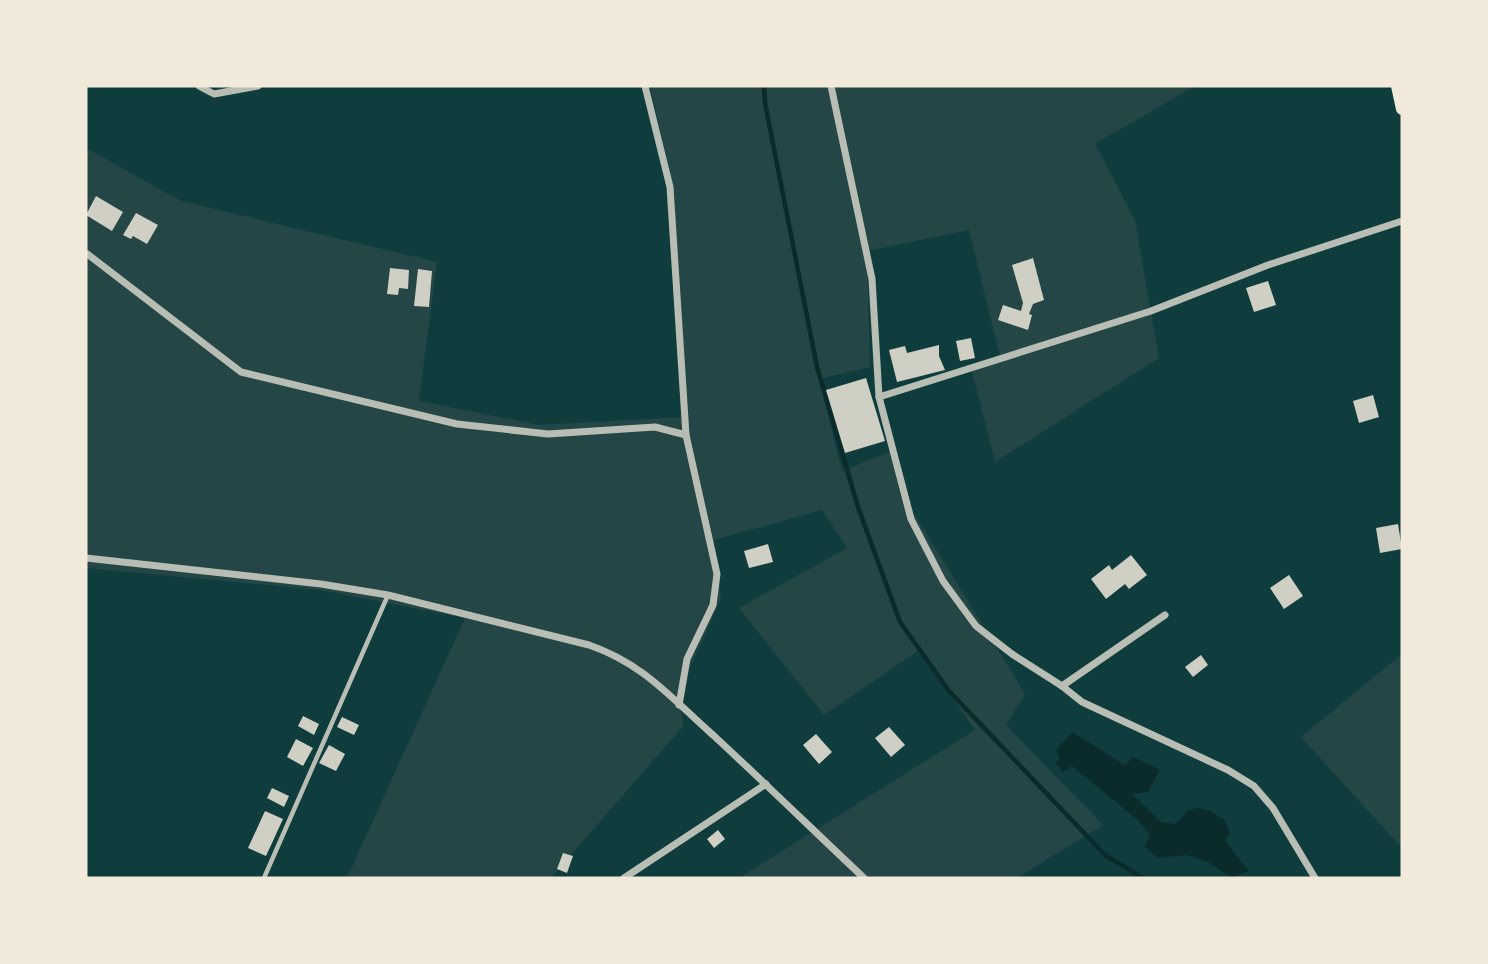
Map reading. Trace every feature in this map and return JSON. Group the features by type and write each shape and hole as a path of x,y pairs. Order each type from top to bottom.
{"main road":[{"path":"1397,86 1402,109"}],"street":[{"path":"199,86 214,94 258,86"},
{"path":"645,86 670,187 686,435 717,575 713,605 687,659 679,705"},
{"path":"831,86 872,279 880,397 911,519 943,581 976,626 1012,654 1062,685 1082,702 1228,770 1254,786 1273,808 1315,878"},
{"path":"880,397 1151,311 1268,265 1402,221"},
{"path":"86,253 241,372 457,424 548,435 655,427 686,435"},
{"path":"86,558 321,584 388,595 589,645 615,654 640,669 864,878"},
{"path":"1062,685 1165,615"},
{"path":"624,878 766,784"}],"lane":[{"path":"264,878 388,595"}],"shaded area":[{"path":"650,86 1195,86 1095,144 1135,220 1159,358 995,462 972,371 1001,360 969,230 867,251 870,367 819,379 842,471 892,451 904,497 1025,694 1006,725 1103,825 1017,878 739,878 975,730 919,650 824,715 739,608 847,548 822,510 714,540 721,599 677,696 684,725 551,878 347,878 465,618 321,590 86,568 86,148 181,201 437,262 419,401 539,425 683,417 674,191"},
{"path":"1402,654 1402,848 1301,737"},
{"path":"1072,732 1125,765 1133,757 1160,770 1148,792 1132,794 1161,822 1176,824 1187,811 1197,808 1208,810 1225,820 1230,833 1225,841 1249,871 1232,878 1208,862 1186,855 1158,858 1145,847 1150,835 1139,821 1072,766 1063,772 1055,763 1060,758 1056,750"}],"building":[{"path":"96,196 123,212 112,231 86,215"},
{"path":"136,213 158,225 147,244 133,236 131,239 123,235"},
{"path":"1033,258 1044,300 1033,304 1028,330 998,320 1003,305 1021,311 1023,303 1012,265"},
{"path":"390,268 409,270 408,289 399,288 398,295 387,294"},
{"path":"418,269 432,271 429,307 414,306"},
{"path":"1268,281 1276,305 1254,312 1246,288"},
{"path":"971,338 975,358 960,361 956,341"},
{"path":"939,345 939,356 945,370 897,382 889,350 905,346 907,353"},
{"path":"866,378 885,441 845,453 826,390"},
{"path":"1373,395 1379,417 1359,423 1353,401"},
{"path":"1398,524 1402,549 1380,553 1376,528"},
{"path":"768,544 773,562 749,568 744,551"},
{"path":"1131,555 1147,575 1129,589 1125,584 1106,599 1091,579 1109,565 1112,570"},
{"path":"1289,575 1303,596 1284,609 1270,588"},
{"path":"1201,655 1208,665 1193,677 1185,667"},
{"path":"303,716 319,724 314,735 298,726"},
{"path":"342,717 359,725 354,735 337,727"},
{"path":"889,727 905,745 891,757 875,738"},
{"path":"816,734 832,752 819,764 803,745"},
{"path":"296,739 313,748 303,766 287,757"},
{"path":"329,745 345,754 336,771 319,763"},
{"path":"272,788 289,796 284,807 267,798"},
{"path":"265,811 283,819 266,856 248,848"},
{"path":"718,830 725,839 714,848 707,839"},
{"path":"563,853 573,856 567,873 557,869"}],"waterway":[{"path":"764,86 765,103 817,367 858,507 900,622 949,691 1105,855 1143,878"}]}
